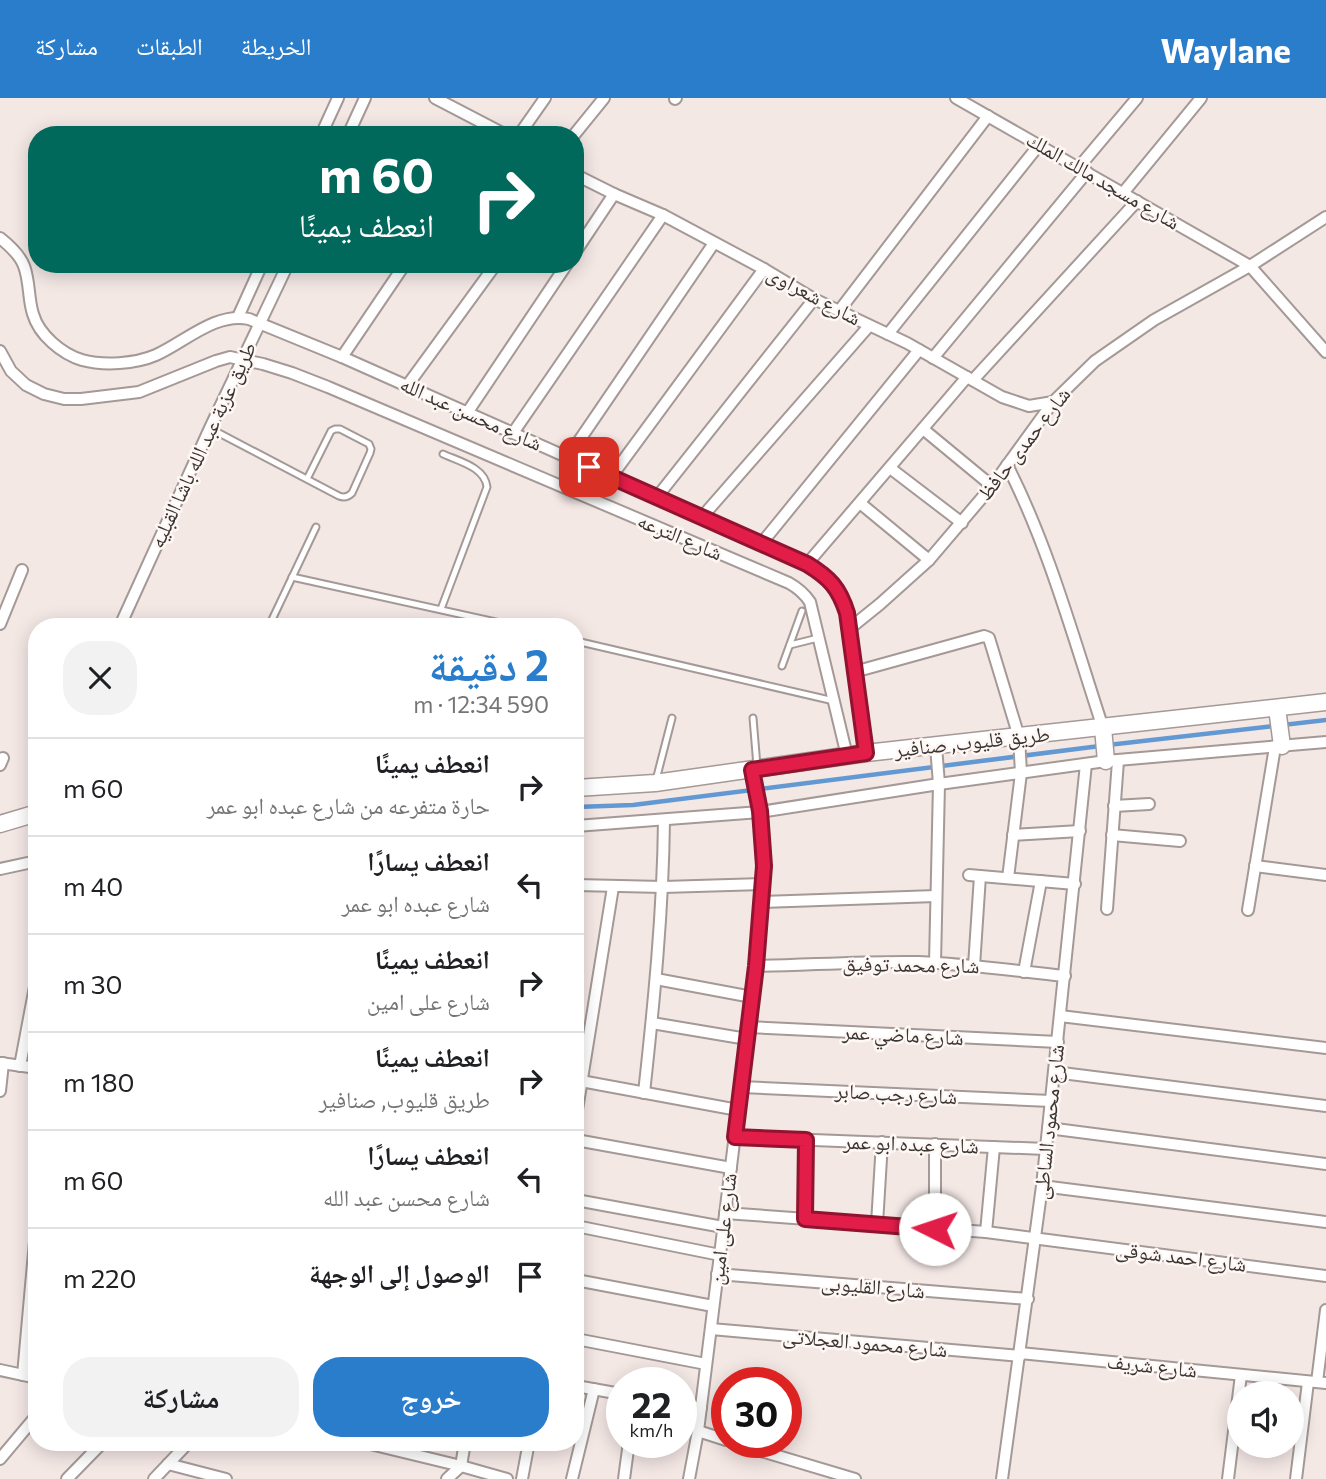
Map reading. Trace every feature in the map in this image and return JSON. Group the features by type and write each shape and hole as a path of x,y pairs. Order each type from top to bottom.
{"street":[{"path":"325,126 338,98"},
{"path":"352,126 365,98"},
{"path":"435,98 485,126"},
{"path":"525,126 545,98"},
{"path":"581,126 604,98"},
{"name":"شارع مسجد مالك الملك","path":"956,98 1250,266 1326,352"},
{"path":"933,358 1137,98"},
{"path":"1123,194 1201,98"},
{"path":"839,311 988,116"},
{"path":"888,334 1039,145"},
{"name":"شارع شعراوى","path":"584,179 663,215 814,299 919,350 1002,397 1029,406 1053,402"},
{"path":"584,239 614,194"},
{"path":"807,564 923,429 1138,201"},
{"path":"513,433 663,215"},
{"name":"شارع حمدى حافظ","path":"849,629 929,560 992,486 1053,402 1095,361 1154,320 1250,266 1326,217"},
{"path":"0,239 18,255 24,267 33,315 45,335 62,351 80,359 100,363 141,360 168,349 199,330 238,317 258,273"},
{"path":"568,457 714,243"},
{"path":"611,477 764,269"},
{"name":"طريق عزبة عبد الله باشا القبليه","path":"124,618 242,358 284,273"},
{"path":"342,357 399,273"},
{"path":"407,386 489,273"},
{"path":"467,413 561,273"},
{"path":"657,497 814,299"},
{"name":"شارع محسن عبد الله","path":"238,317 261,323 342,357 807,564 821,573 833,584 847,613 866,753"},
{"path":"702,517 869,326"},
{"path":"761,544 919,350"},
{"path":"0,351 11,371 26,385 44,394 64,399 103,397 139,391 216,361 230,357 242,358"},
{"name":"شارع الترعه","path":"242,358 316,383 797,587 810,602 847,756"},
{"path":"923,429 992,486"},
{"path":"1007,465 1040,537 1112,761 1115,806 1107,909"},
{"path":"890,468 962,523"},
{"path":"860,503 929,560"},
{"path":"0,624 22,570"},
{"path":"854,672 984,636 990,639 1018,737 1021,773 1008,878"},
{"name":"طريق قليوب, صنافير","path":"584,787 655,783 866,753 1326,702"},
{"path":"1248,910 1278,746 1277,708"},
{"name":"طريق قليوب, صنافير","path":"584,825 760,811 1086,764 1326,742"},
{"path":"935,963 939,784 936,746"},
{"name":"شارع محمود الساطى","path":"1002,1479 1042,1186 1086,764"},
{"name":"شارع على امين","path":"689,1479 698,1432 762,902 764,866 755,770"},
{"path":"1115,806 1149,804"},
{"path":"0,824 28,815"},
{"path":"644,1093 663,887 664,820"},
{"path":"1013,835 1080,831"},
{"path":"1112,835 1180,841"},
{"path":"0,869 28,863"},
{"path":"1255,866 1326,875"},
{"path":"974,966 975,875 1075,884"},
{"path":"1024,972 1041,881"},
{"path":"584,885 663,887 763,884"},
{"path":"584,1063 613,887"},
{"path":"762,902 936,896"},
{"name":"شارع محمد توفيق","path":"756,966 858,962 935,963 1065,976"},
{"path":"656,979 752,997"},
{"path":"1060,1016 1326,1048"},
{"name":"شارع ماضي عمر","path":"652,1023 748,1033 1058,1042"},
{"path":"20,1066 28,1024"},
{"path":"0,1090 1,1063 28,1067"},
{"path":"1054,1072 1326,1106"},
{"path":"584,1082 738,1110"},
{"name":"شارع رجب صابر","path":"741,1087 1051,1101"},
{"path":"1048,1128 1326,1164"},
{"name":"شارع عبده ابو عمر","path":"735,1137 1046,1149"},
{"path":"805,1219 806,1140"},
{"path":"584,1141 731,1168"},
{"path":"877,1224 882,1142"},
{"path":"935,1144 935,1229"},
{"path":"986,1232 994,1147"},
{"path":"1042,1186 1326,1222"},
{"path":"584,1201 723,1227"},
{"name":"شارع احمد شوقى","path":"725,1213 986,1232 1326,1276"},
{"path":"584,1228 720,1255"},
{"name":"شارع القليوبى","path":"717,1274 1028,1299"},
{"path":"584,1282 713,1306"},
{"path":"1296,1479 1317,1383 1326,1310"},
{"path":"23,1375 28,1319"},
{"name":"شارع محمود العجلاتى","path":"711,1329 1020,1354"},
{"path":"584,1341 706,1364"},
{"name":"شارع شريف","path":"1020,1354 1317,1383"},
{"path":"0,1370 28,1376"},
{"path":"1228,1479 1241,1375"},
{"path":"584,1387 606,1391"},
{"path":"584,1430 594,1389"},
{"path":"697,1407 701,1408"},
{"path":"0,1459 28,1426"},
{"path":"698,1432 711,1436"},
{"path":"67,1479 94,1451"},
{"path":"153,1479 180,1451"},
{"path":"417,1451 507,1479"},
{"path":"447,1479 461,1466 464,1451"},
{"path":"522,1479 527,1451"},
{"path":"572,1479 579,1451"},
{"path":"624,1479 627,1458"},
{"path":"785,1458 855,1479"},
{"path":"168,1464 226,1479"}],"lane":[{"path":"210,428 307,480 342,498 349,496 370,453 369,444 340,429 331,430 307,480"},
{"path":"441,609 487,486 486,480 478,471 443,453"},
{"path":"273,618 316,527"},
{"path":"292,576 480,618"},
{"path":"782,666 802,611"},
{"path":"790,645 818,638"},
{"path":"584,643 834,701"},
{"path":"655,783 672,718"},
{"path":"753,718 755,770"}],"waterway":[{"path":"1108,745 1326,720"},
{"path":"584,807 633,805 1100,746"}],"route":[{"path":"589,467 807,564 833,584 842,598 847,613 866,753 752,770 760,811 764,866 756,966 735,1137 806,1140 805,1219 935,1229"}]}
